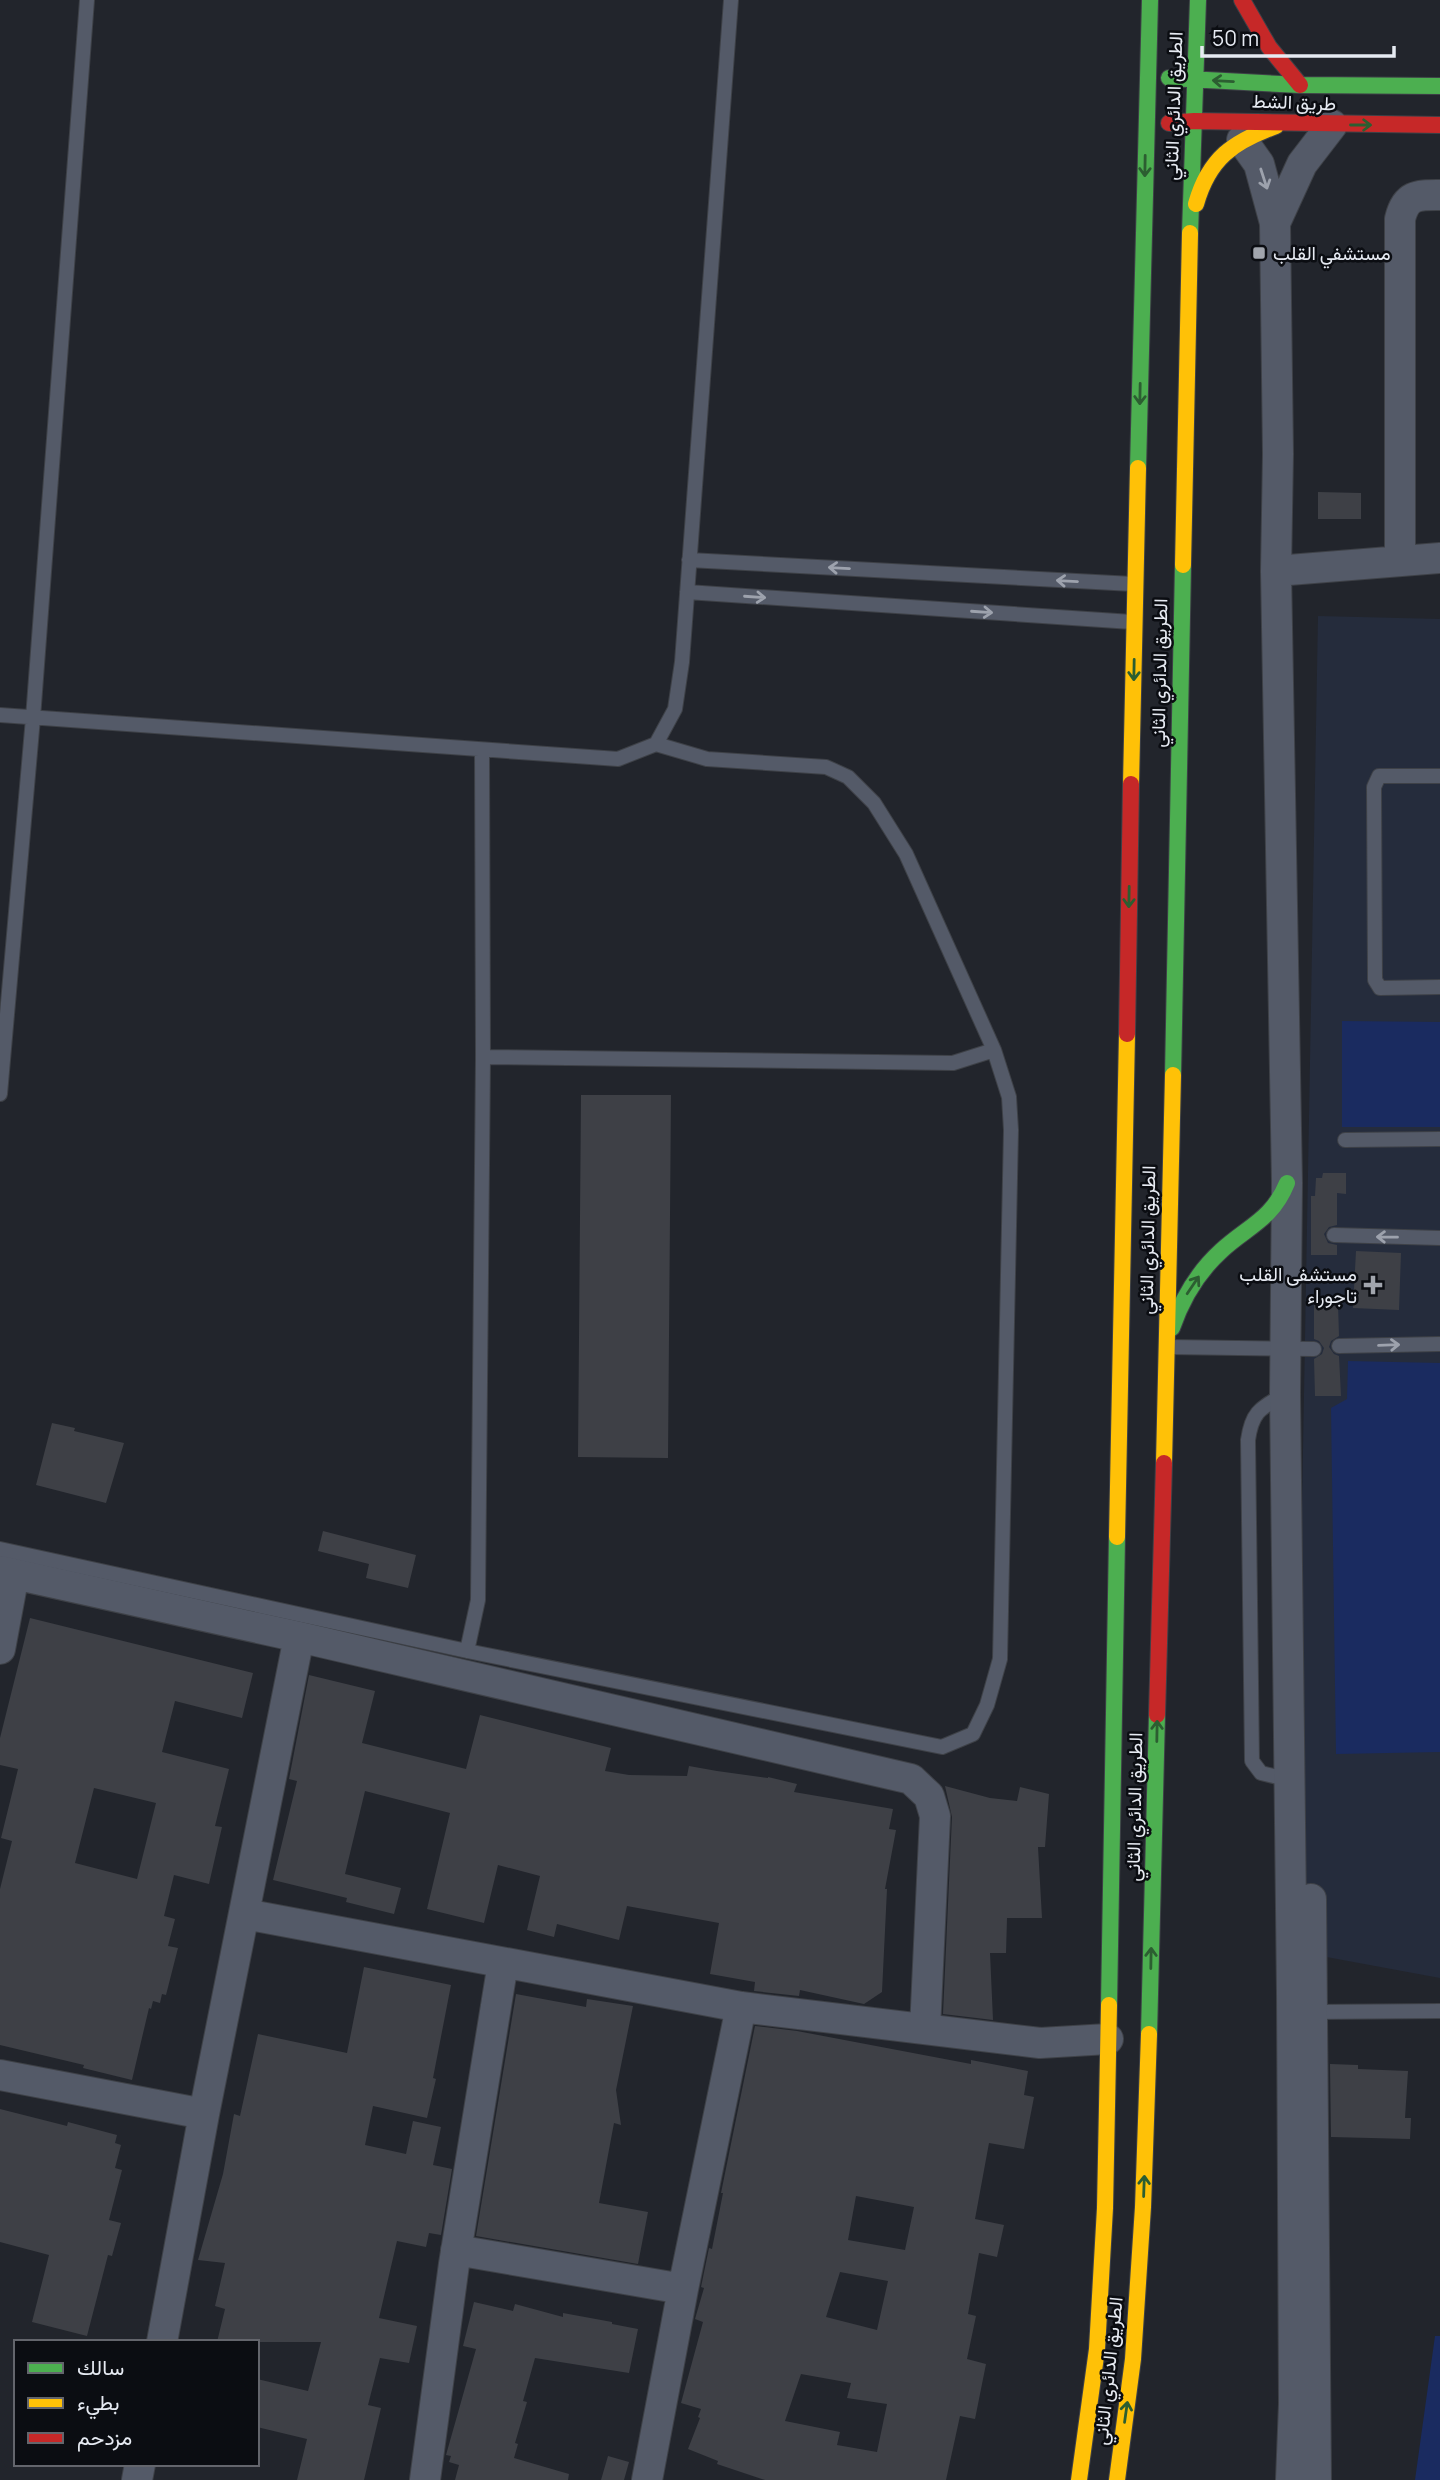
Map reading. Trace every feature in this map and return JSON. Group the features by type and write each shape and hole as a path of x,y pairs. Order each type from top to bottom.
{"highway":[{"name":"الطريق الدائري الثاني","path":"1079,2480 1097,2349 1105,2208 1135,584 1150,0"},
{"name":"الطريق الدائري الثاني","path":"1117,2480 1133,2359 1143,2207 1167,1348 1190,233 1198,0"},
{"path":"1242,0 1269,47 1300,85"},
{"name":"طريق الشط","path":"1147,77 1300,85 1440,86"},
{"name":"طريق الشط","path":"1146,125 1194,121 1440,125"},
{"path":"1190,233 1198,194 1211,168 1230,147 1286,122"},
{"path":"1167,1348 1173,1324 1195,1282 1227,1246 1256,1228 1273,1212 1287,1183"}],"street":[{"path":"1275,223 1302,164 1332,125"},
{"path":"1242,140 1259,164 1275,223 1278,454 1276,571 1287,1183 1299,1349 1302,2012 1291,2480"},
{"path":"1400,561 1400,219 1402,208 1409,199 1421,195 1440,195"},
{"path":"1276,571 1440,558"},
{"path":"1299,1349 1285,1394 1290,1780 1302,2012 1316,2480"},
{"path":"0,1649 5,1564 299,1637 911,1779 929,1796 935,1816 925,2029"},
{"path":"162,2340 204,2114 299,1637"},
{"path":"245,1914 741,2007 1040,2043 1108,2039"},
{"path":"425,2480 456,2250 503,1963"},
{"path":"647,2480 741,2007"},
{"path":"0,2076 204,2114"},
{"path":"456,2250 683,2289"}],"lane":[{"path":"0,1094 33,718 87,0"},
{"path":"656,744 675,709 682,662 731,0"},
{"path":"689,559 1135,584"},
{"path":"687,592 1135,622"},
{"path":"0,715 618,759 656,744 707,759 827,767 848,777 874,803 906,854 994,1050 1009,1097 1011,1130 1000,1659 987,1705 973,1734 943,1747 467,1651 5,1564"},
{"path":"467,1651 478,1600 483,1057 482,751"},
{"path":"1440,776 1380,776 1374,787 1375,980 1380,988 1440,987"},
{"path":"483,1057 953,1063 994,1050"},
{"path":"1345,1140 1440,1139"},
{"path":"1334,1235 1440,1238"},
{"path":"1339,1346 1440,1343"},
{"path":"1167,1348 1299,1349"},
{"path":"1302,2012 1440,2011"}],"shaded area":[{"name":"مستشفى القلب تاجوراء","path":"1318,616 1440,619 1440,1978 1294,1951"},
{"path":"1342,1021 1440,1022 1440,1127 1342,1127"},
{"path":"1348,1361 1440,1363 1440,1752 1336,1754 1331,1408 1347,1399"},
{"path":"1435,2336 1440,2336 1440,2480 1415,2480"}],"building":[{"path":"1318,492 1361,493 1361,519 1318,519"},
{"path":"581,1095 671,1095 668,1458 578,1457"},
{"path":"1323,1173 1346,1173 1346,1194 1337,1193 1337,1225 1329,1227 1324,1234 1328,1243 1337,1245 1337,1255 1311,1255 1311,1196 1315,1196 1316,1178 1322,1178"},
{"path":"1356,1251 1401,1253 1399,1310 1353,1308"},
{"path":"1338,1304 1339,1336 1331,1341 1329,1347 1339,1356 1341,1396 1315,1396 1314,1359 1322,1354 1324,1348 1314,1339 1314,1305"},
{"path":"52,1423 124,1443 106,1503 36,1485"},
{"path":"323,1531 416,1555 408,1588 366,1578 369,1564 318,1551"},
{"path":"30,1618 253,1673 242,1718 175,1701 162,1752 229,1769 215,1826 222,1827 209,1884 174,1875 164,1916 175,1919 168,1946 178,1948 166,1995 162,1994 160,2003 153,2001 151,2009 149,2008 132,2080 83,2068 84,2065 0,2045 0,1889 12,1841 1,1838 18,1769 0,1765 0,1738","holes":["94,1788 156,1803 137,1879 75,1863"]},
{"path":"309,1675 375,1691 362,1743 466,1769 480,1715 611,1748 605,1771 629,1775 687,1776 689,1766 768,1777 797,1784 794,1792 893,1809 889,1829 896,1830 885,1889 882,1992 864,2004 800,1990 799,1996 754,1991 755,1982 710,1974 719,1923 627,1906 619,1940 557,1924 554,1937 527,1930 540,1876 498,1865 484,1923 427,1909 450,1813 365,1791 345,1874 401,1888 394,1914 346,1902 347,1898 273,1880 297,1781 289,1779"},
{"path":"945,1786 990,1798 1017,1801 1020,1787 1049,1794 1045,1847 1038,1847 1042,1918 1007,1918 1006,1953 990,1953 993,2020 943,2014 952,1817"},
{"path":"364,1967 451,1985 427,2118 373,2106 365,2145 406,2154 413,2121 441,2127 433,2165 452,2169 441,2235 429,2233 426,2247 397,2241 379,2318 417,2326 409,2363 380,2358 368,2405 381,2408 364,2480 297,2480 307,2439 259,2427 259,2379 308,2391 321,2342 217,2340 225,2309 215,2306 225,2263 198,2260 223,2174 234,2114 240,2116 258,2034 347,2053"},
{"path":"516,1994 586,2007 587,1999 633,2006 616,2090 621,2125 614,2123 599,2203 648,2212 638,2264 476,2236"},
{"path":"755,2026 797,2031 971,2064 971,2060 1028,2071 1024,2095 1034,2097 1024,2149 989,2143 975,2219 1004,2225 997,2257 979,2253 968,2314 976,2316 967,2359 986,2364 975,2419 960,2416 946,2480 765,2480 717,2464 718,2461 688,2449 701,2409 681,2403 703,2322 695,2319 704,2288 701,2287 709,2248 712,2249","holes":["856,2196 914,2207 905,2250 848,2240","840,2272 888,2281 877,2330 826,2317","801,2374 851,2383 847,2398 887,2404 877,2452 837,2445 840,2432 785,2421"]},
{"path":"1330,2064 1358,2065 1358,2069 1408,2071 1405,2118 1411,2118 1410,2139 1331,2137"},
{"path":"0,2109 117,2135 115,2143 121,2145 115,2168 122,2170 109,2220 121,2223 112,2256 108,2255 87,2336 32,2322 49,2255 0,2242"},
{"path":"474,2302 513,2311 515,2304 563,2317 563,2313 638,2329 629,2373 535,2358 523,2401 527,2402 515,2443 518,2444 514,2458 569,2474 568,2480 455,2480 459,2465 449,2462 451,2456 446,2455 476,2349 463,2346"},
{"path":"608,2456 629,2462 624,2480 601,2480"}],"traffic: fast":[{"path":"1138,468 1150,0"},
{"path":"1190,233 1198,0"},
{"path":"1169,78 1300,85 1440,86"},
{"path":"1173,1075 1183,565"},
{"path":"1172,1328 1186,1296 1205,1268 1231,1242 1267,1214 1287,1183"},
{"path":"1109,2005 1117,1537"},
{"path":"1149,2034 1157,1715"}],"traffic: slow":[{"path":"1196,204 1208,175 1225,154 1247,138 1276,126"},
{"path":"1183,565 1190,233"},
{"path":"1131,784 1138,468"},
{"path":"1117,1537 1127,1034"},
{"path":"1164,1463 1173,1075"},
{"path":"1079,2480 1097,2349 1105,2208 1109,2005"},
{"path":"1117,2480 1133,2359 1143,2207 1149,2034"}],"traffic: jam":[{"path":"1242,0 1269,47 1300,85"},
{"path":"1169,123 1194,121 1440,125"},
{"path":"1127,1034 1131,784"},
{"path":"1157,1715 1164,1463"}],"place":[{"name":"مستشفي القلب","path":"1259,253"},
{"name":"مستشفى القلب تاجوراء","path":"1373,1285"}]}
